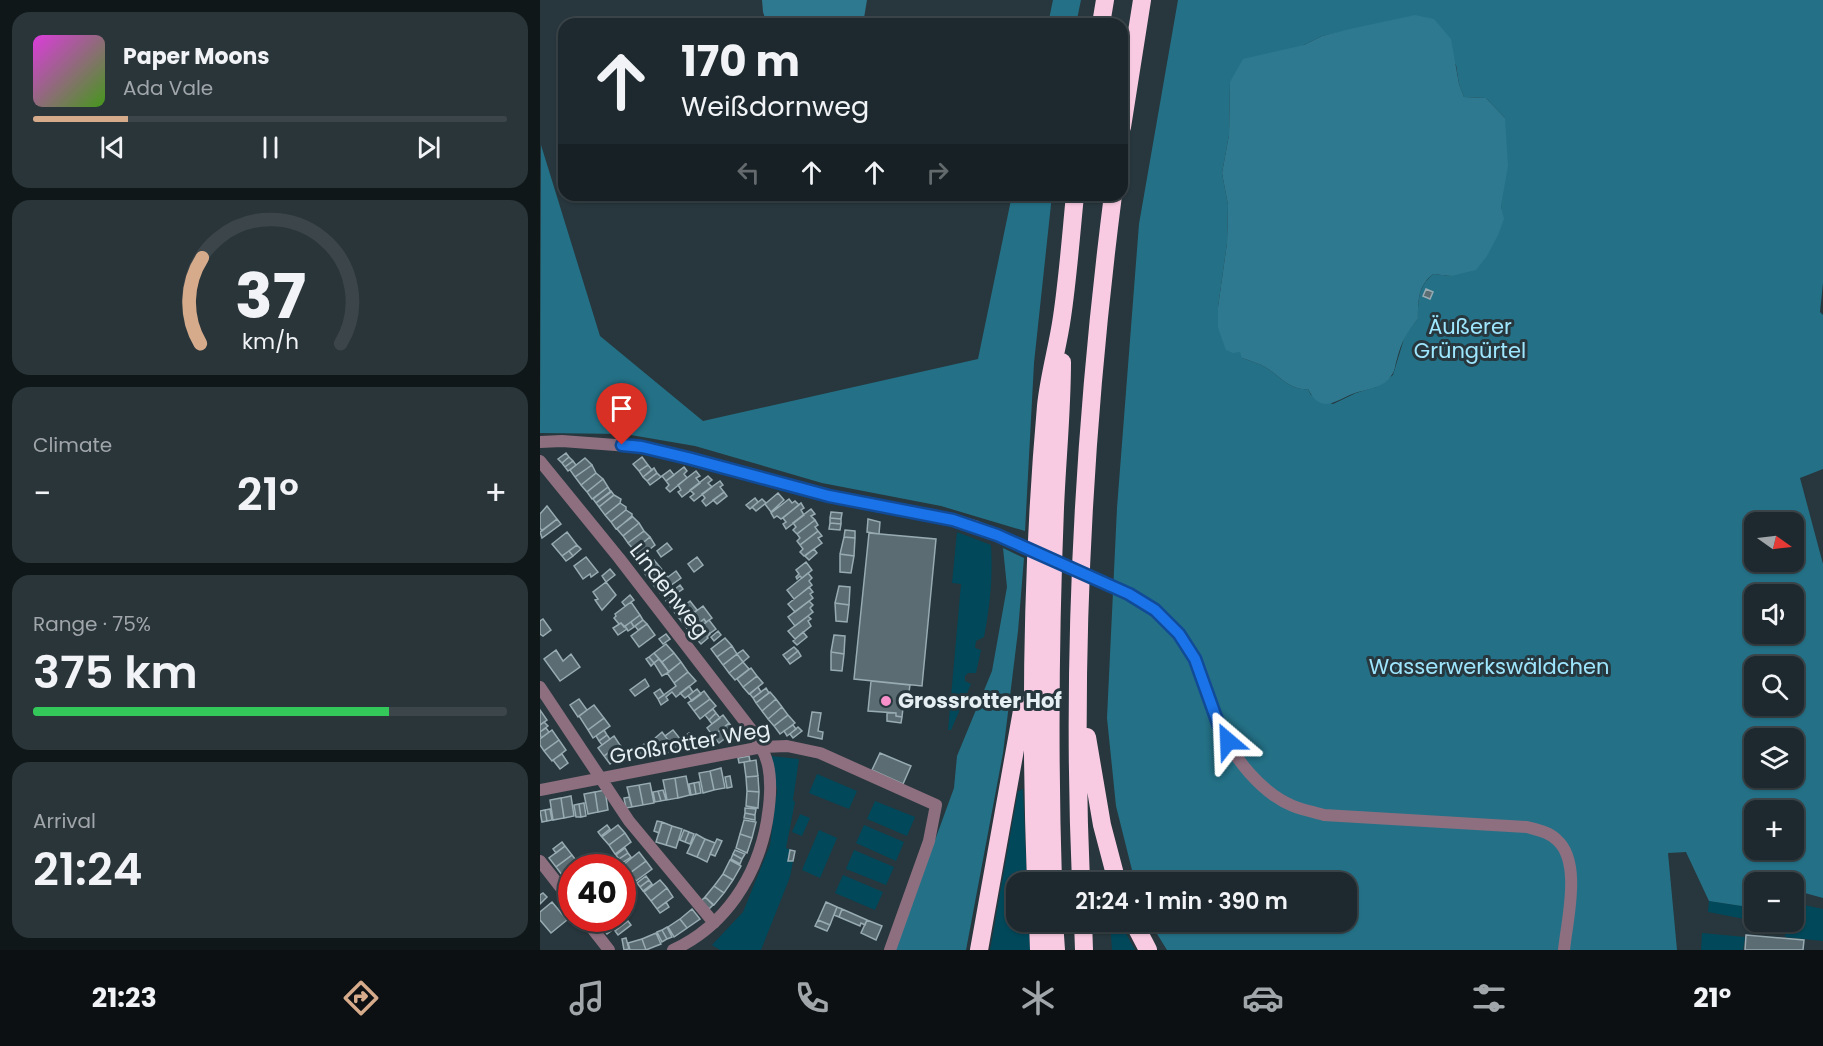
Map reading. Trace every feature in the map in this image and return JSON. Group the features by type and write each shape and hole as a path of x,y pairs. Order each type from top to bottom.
{"highway":[{"path":"1102,18 1105,0"},
{"path":"1128,89 1142,0"},
{"path":"1036,872 1033,644 1046,404 1062,316 1075,201"},
{"path":"1081,872 1078,682 1090,432 1112,201"},
{"path":"1053,872 1050,690 1055,506 1062,405 1062,316"},
{"path":"979,950 1033,644"},
{"path":"1078,682 1102,825 1114,872"},
{"path":"1038,932 1039,950"},
{"path":"1055,932 1056,950"},
{"path":"1083,932 1084,950"},
{"path":"1138,932 1148,950"}],"street":[{"path":"540,442 562,441 642,447 829,496 953,520 975,526 1013,542 1143,601 1179,634 1195,659 1219,726 1237,756 1263,786 1292,805 1324,814 1527,827 1548,833 1559,841 1569,859 1572,876 1564,950"},
{"name":"Lindenweg","path":"540,461 619,558 753,732 762,747"},
{"path":"540,687 629,821 714,923"},
{"name":"Großrotter Weg","path":"540,790 762,747 787,746 820,753 936,805 929,842 890,950"},
{"path":"673,950 699,936 732,904 746,884 757,860 764,838 770,787 768,766 762,747"},
{"path":"540,861 558,884"},
{"path":"595,932 609,950"}],"shaded area":[{"path":"762,0 867,0 864,18 765,18"},
{"path":"1415,15 1434,19 1451,39 1459,84 1464,97 1486,98 1505,118 1508,166 1501,206 1504,219 1487,256 1476,270 1451,276 1433,274 1424,283 1419,300 1418,319 1405,337 1388,380 1376,387 1325,404 1313,397 1308,389 1296,388 1265,367 1242,358 1240,352 1233,353 1226,350 1218,328 1218,307 1227,243 1228,205 1222,173 1229,135 1230,82 1243,59 1304,45 1322,36"},
{"path":"957,532 991,545 991,580 984,637 976,641 975,648 981,650 976,673 968,673 965,676 965,681 971,684 951,730 948,730 961,584 952,583"},
{"path":"770,756 799,759 793,800 795,802 786,848 795,851 790,877 761,950 720,950 712,945 743,912 770,845 777,790"},
{"path":"817,774 857,791 849,809 809,793"},
{"path":"1023,789 1027,872 1006,872 1006,932 1029,932 1030,950 990,950 1018,791"},
{"path":"875,801 915,817 907,836 867,819"},
{"path":"800,814 810,818 802,836 792,832"},
{"path":"864,825 904,842 896,861 856,843"},
{"path":"819,830 837,838 820,878 802,870"},
{"path":"854,850 894,867 886,885 846,869"},
{"path":"843,875 883,892 875,910 835,893"},
{"path":"1709,901 1744,906 1744,919 1708,912"},
{"path":"1804,905 1823,909 1823,941 1785,937 1785,932 1804,932"},
{"path":"1111,932 1125,932 1135,950 1112,950"},
{"path":"1702,933 1745,937 1743,950 1701,950"}],"green space":[{"path":"1053,0 1081,0 1077,18 1049,18"},
{"name":"Wasserwerkswäldchen","path":"1178,0 1823,0 1823,283 1820,312 1823,315 1823,469 1800,478 1823,564 1823,898 1804,893 1804,872 1744,872 1744,906 1709,901 1686,852 1668,853 1677,950 1167,950 1156,932 1357,932 1357,872 1132,872 1116,806 1107,718 1117,508 1139,224","holes":["1414,16 1456,65 1464,97 1486,98 1505,118 1501,206 1503,219 1451,276 1433,274 1424,284 1419,300 1418,319 1406,332 1393,375 1376,387 1333,404 1311,395 1308,389 1290,385 1270,370 1242,358 1242,354 1218,328 1218,307 1227,243 1228,205 1222,173 1229,135 1230,82 1322,36"]},
{"path":"541,145 600,336 703,421 978,359 1011,201 1051,201 1034,363 1025,531 941,506 822,483 695,446 625,434 540,433"},
{"path":"1003,548 1024,558 1018,631 1003,753 966,950 895,950 954,788 957,756 992,671 1007,587"}],"building":[{"path":"1426,289 1433,292 1430,299 1423,296"},
{"path":"566,453 569,457 562,463 558,459"},
{"path":"569,457 573,461 565,467 562,463"},
{"path":"642,457 648,465 639,471 633,464"},
{"path":"585,458 592,465 575,477 570,470"},
{"path":"573,461 576,465 568,471 565,467"},
{"path":"592,465 596,473 581,485 575,477"},
{"path":"648,465 652,470 643,477 639,471"},
{"path":"684,467 687,471 684,474 687,478 670,492 666,488 669,485 666,481"},
{"path":"654,468 657,473 647,481 643,477"},
{"path":"670,470 674,475 666,481 662,476"},
{"path":"696,471 700,476 696,478 700,483 682,497 678,492 681,490 678,485"},
{"path":"596,473 603,479 587,492 581,485"},
{"path":"657,473 661,477 650,485 647,481"},
{"path":"708,476 712,480 708,483 712,487 694,501 690,497 694,494 690,490"},
{"path":"603,479 608,487 592,499 587,492"},
{"path":"720,481 723,485 720,487 724,492 706,506 702,501 705,498 702,494"},
{"path":"608,487 611,492 596,503 593,499"},
{"path":"611,491 614,495 599,507 596,503"},
{"path":"724,492 727,496 717,504 713,500"},
{"path":"778,493 784,500 771,512 765,504"},
{"path":"614,495 621,499 620,503 605,515 599,507"},
{"path":"755,498 758,502 750,509 746,505"},
{"path":"762,499 766,503 756,511 752,507"},
{"path":"789,499 792,503 795,501 799,505 781,519 777,516 774,518 771,513"},
{"path":"620,503 626,507 626,510 611,522 605,515"},
{"path":"801,503 804,515 786,529 783,524 786,522 783,518"},
{"path":"547,506 557,519 542,531 540,514"},
{"path":"811,509 815,514 811,516 815,520 797,534 793,530 796,527 793,523"},
{"path":"626,510 632,514 632,517 616,529 611,522"},
{"path":"831,512 842,513 841,519 830,518"},
{"path":"632,516 639,523 623,536 617,529"},
{"path":"830,518 841,519 841,524 830,523"},
{"path":"557,519 561,524 542,538 540,532"},
{"path":"868,519 880,522 879,534 867,532"},
{"path":"815,520 818,525 815,527 818,531 800,545 797,541 800,538 797,534"},
{"path":"639,523 644,531 628,543 623,536"},
{"path":"830,523 841,524 840,530 829,529"},
{"path":"845,530 855,531 855,538 844,537"},
{"path":"644,531 650,537 634,550 628,543"},
{"path":"818,531 822,536 818,538 822,543 804,556 800,552 803,549 800,545"},
{"path":"567,532 577,545 562,556 552,544"},
{"path":"869,533 936,539 922,686 854,679"},
{"path":"650,537 655,545 640,557 634,550"},
{"path":"844,537 855,538 854,556 840,554"},
{"path":"667,543 672,549 661,557 657,551"},
{"path":"577,545 581,549 573,556 569,551"},
{"path":"814,549 817,553 809,560 805,556"},
{"path":"569,551 573,556 566,561 562,556"},
{"path":"840,554 854,556 851,573 840,572"},
{"path":"586,557 598,572 583,579 574,566"},
{"path":"697,557 703,565 694,572 688,564"},
{"path":"654,560 664,572 651,582 642,570"},
{"path":"806,562 812,570 797,579 799,574 796,570"},
{"path":"610,569 615,575 606,582 602,576"},
{"path":"676,571 681,578 660,593 651,582 664,572 668,577"},
{"path":"808,573 812,578 809,581 812,585 794,599 787,590"},
{"path":"606,582 616,595 602,610 593,592"},
{"path":"680,585 683,589 671,597 669,594"},
{"path":"839,586 850,587 849,605 835,603"},
{"path":"809,587 813,592 810,594 813,598 795,612 788,604"},
{"path":"676,594 685,605 675,613 666,601"},
{"path":"630,595 634,600 625,606 622,602"},
{"path":"690,601 697,610 682,622 675,613"},
{"path":"809,601 813,605 810,608 813,612 795,626 788,617"},
{"path":"631,602 640,615 624,627 614,618 615,614"},
{"path":"835,603 849,605 847,622 836,621"},
{"path":"703,606 712,618 706,622 704,619 689,631 682,622"},
{"path":"640,615 643,620 634,627 631,622"},
{"path":"808,616 811,619 808,621 811,626 795,639 788,631"},
{"path":"543,619 551,630 543,636 540,634 540,621"},
{"path":"704,619 706,622 703,625 710,634 701,644 689,631"},
{"path":"643,620 647,624 638,630 635,626"},
{"path":"709,620 716,629 709,634 703,625"},
{"path":"631,622 634,627 628,631 625,626"},
{"path":"621,623 627,629 618,635 613,628"},
{"path":"647,624 655,635 639,647 631,636"},
{"path":"718,631 721,635 714,641 711,637"},
{"path":"803,632 807,637 797,645 793,641"},
{"path":"666,634 670,639 663,644 659,639"},
{"path":"834,635 845,636 844,654 831,652"},
{"path":"725,638 732,646 717,657 711,649"},
{"path":"666,644 674,653 662,662 654,653"},
{"path":"732,646 737,654 723,665 717,657"},
{"path":"794,647 798,651 787,660 783,655"},
{"path":"556,650 563,661 571,654 580,667 560,681 544,659"},
{"path":"743,650 749,657 743,662 737,654"},
{"path":"798,651 801,656 790,664 787,660"},
{"path":"831,652 844,654 842,671 831,670"},
{"path":"654,653 659,659 654,663 649,657"},
{"path":"674,653 681,662 669,672 662,662"},
{"path":"737,654 743,662 729,673 723,665"},
{"path":"649,657 654,663 651,666 646,659"},
{"path":"659,659 669,672 662,676 654,663"},
{"path":"681,662 688,672 674,683 667,673"},
{"path":"743,662 749,669 735,680 729,673"},
{"path":"751,668 757,676 743,687 737,679"},
{"path":"688,672 696,681 676,697 672,692 666,697 668,700 661,705 658,699 676,686 674,683"},
{"path":"757,676 763,683 749,694 743,687"},
{"path":"645,679 649,686 635,696 630,690"},
{"name":"Grossrotter Hof","path":"871,681 910,685 909,692 905,691 902,717 896,716 896,713 868,711"},
{"path":"689,686 693,692 685,698 680,693"},
{"path":"758,687 761,692 753,698 750,694"},
{"path":"766,688 769,693 756,703 753,698"},
{"path":"660,689 664,695 658,699 654,693"},
{"path":"697,689 701,694 692,701 688,696"},
{"path":"704,691 710,699 694,711 688,703"},
{"path":"770,692 776,699 762,711 756,703"},
{"path":"579,699 587,710 578,717 570,705"},
{"path":"710,699 716,706 700,719 694,711"},
{"path":"776,699 782,707 768,719 762,711"},
{"path":"594,705 604,718 588,730 579,716"},
{"path":"782,707 788,715 774,726 768,719"},
{"path":"713,709 716,713 709,720 705,715"},
{"path":"540,710 547,720 540,725"},
{"path":"812,712 821,713 818,731 823,732 822,739 808,736"},
{"path":"716,713 720,718 712,724 709,720"},
{"path":"887,713 896,713 896,716 902,717 901,723 887,721"},
{"path":"723,715 729,723 713,736 707,728"},
{"path":"788,715 795,723 780,734 774,726"},
{"path":"604,718 610,726 593,738 588,730"},
{"path":"544,722 548,726 540,732 540,725"},
{"path":"729,723 735,731 719,743 713,736"},
{"path":"793,725 796,729 787,736 784,731"},
{"path":"798,727 802,731 793,738 790,734"},
{"path":"546,728 549,732 541,738 540,732"},
{"path":"552,730 559,740 544,751 540,745 540,739"},
{"path":"604,730 607,735 599,741 596,736"},
{"path":"673,730 685,745 677,752 665,736"},
{"path":"735,731 739,735 728,744 725,739"},
{"path":"662,732 674,748 666,754 654,739"},
{"path":"689,733 697,743 693,747 685,736"},
{"path":"607,735 610,739 602,745 599,741"},
{"path":"614,736 620,745 604,756 598,748"},
{"path":"685,736 691,744 687,748 680,740"},
{"path":"559,740 566,750 552,761 544,751"},
{"path":"657,742 663,751 655,758 648,749"},
{"path":"644,744 653,755 649,758 640,748"},
{"path":"620,745 626,752 610,764 604,756"},
{"path":"640,748 646,756 642,759 636,751"},
{"path":"880,753 911,766 903,784 872,770"},
{"path":"562,754 568,763 560,769 553,760"},
{"path":"749,756 750,761 739,763 738,758"},
{"path":"756,760 758,776 746,777 744,762"},
{"path":"721,768 725,788 714,790 710,771"},
{"path":"710,771 714,790 703,793 699,773"},
{"path":"686,776 690,795 678,798 675,778"},
{"path":"730,776 732,787 727,788 725,777"},
{"path":"758,776 759,792 747,791 746,777"},
{"path":"675,778 678,798 667,800 663,780"},
{"path":"699,782 701,793 696,794 694,783"},
{"path":"650,783 654,803 643,805 639,785"},
{"path":"694,783 696,794 691,795 689,784"},
{"path":"639,785 643,805 632,807 627,787"},
{"path":"605,790 608,810 598,812 595,792"},
{"path":"663,790 666,800 661,801 658,791"},
{"path":"658,791 661,801 655,802 653,792"},
{"path":"747,791 759,792 758,808 746,806"},
{"path":"595,792 598,812 588,814 584,794"},
{"path":"571,796 574,816 564,818 561,798"},
{"path":"629,797 632,807 626,808 624,798"},
{"path":"561,798 564,818 553,820 550,800"},
{"path":"584,803 586,816 581,817 579,804"},
{"path":"579,804 581,817 576,817 574,805"},
{"path":"745,808 756,809 755,815 745,813"},
{"path":"550,809 552,820 547,821 545,810"},
{"path":"545,810 547,821 542,822 540,811"},
{"path":"745,813 755,815 755,820 744,818"},
{"path":"744,820 756,822 752,838 740,834"},
{"path":"657,821 662,822 659,833 654,831"},
{"path":"662,822 672,826 666,845 656,842"},
{"path":"607,825 610,829 601,836 598,832"},
{"path":"618,825 625,833 609,845 602,837"},
{"path":"672,826 682,829 676,848 666,845"},
{"path":"684,830 689,832 685,842 680,840"},
{"path":"689,832 694,834 690,844 685,842"},
{"path":"625,833 631,842 615,854 609,845"},
{"path":"696,834 705,839 697,857 687,853"},
{"path":"740,834 752,838 747,853 736,848"},
{"path":"705,839 715,843 707,862 697,857"},
{"path":"717,839 722,841 715,856 710,854"},
{"path":"562,842 565,846 556,853 553,849"},
{"path":"565,846 571,854 558,854 556,867 549,858"},
{"path":"625,848 628,853 626,854 617,854"},
{"path":"735,850 745,854 742,859 733,854"},
{"path":"790,850 795,851 793,861 788,861"},
{"path":"639,852 646,861 636,868 636,854"},
{"path":"733,854 742,859 740,864 731,859"},
{"path":"730,860 741,866 733,880 723,874"},
{"path":"646,861 652,869 636,881 636,868"},
{"path":"723,874 733,880 724,893 714,886"},
{"path":"646,876 649,880 640,887 637,883"},
{"path":"649,880 652,884 643,891 640,887"},
{"path":"660,880 667,888 651,901 644,892"},
{"path":"714,886 724,893 714,905 705,897"},
{"path":"667,888 673,897 657,909 651,901"},
{"path":"543,893 547,897 540,904 540,895"},
{"path":"705,897 713,905 709,909 701,901"},
{"path":"552,902 558,909 558,927 551,933 540,920 540,912"},
{"path":"666,902 669,907 660,913 657,909"},
{"path":"826,902 837,907 830,925 818,920"},
{"path":"837,907 842,909 839,917 834,915"},
{"path":"692,909 700,919 687,928 680,919"},
{"path":"842,909 867,920 865,925 861,923 860,926 839,917"},
{"path":"680,919 687,928 674,937 668,927"},
{"path":"818,920 830,925 827,931 815,926"},
{"path":"867,920 882,926 876,940 861,933"},
{"path":"667,927 672,937 667,939 662,930"},
{"path":"662,930 667,939 662,942 657,932"},
{"path":"656,933 661,944 646,950 642,939"},
{"path":"1746,935 1804,940 1803,950 1745,950"},
{"path":"626,938 629,949 624,950 622,939"},
{"path":"642,939 646,950 630,950 628,943"}],"place":[{"name":"Grossrotter Hof","path":"886,701"}],"route":[{"path":"622,445 642,447 688,458 829,496 975,526 1129,594 1155,610 1179,634 1195,659 1219,726 1228,741"}],"park label":[{"name":"Äußerer Grüngürtel","path":"1470,339"}]}
